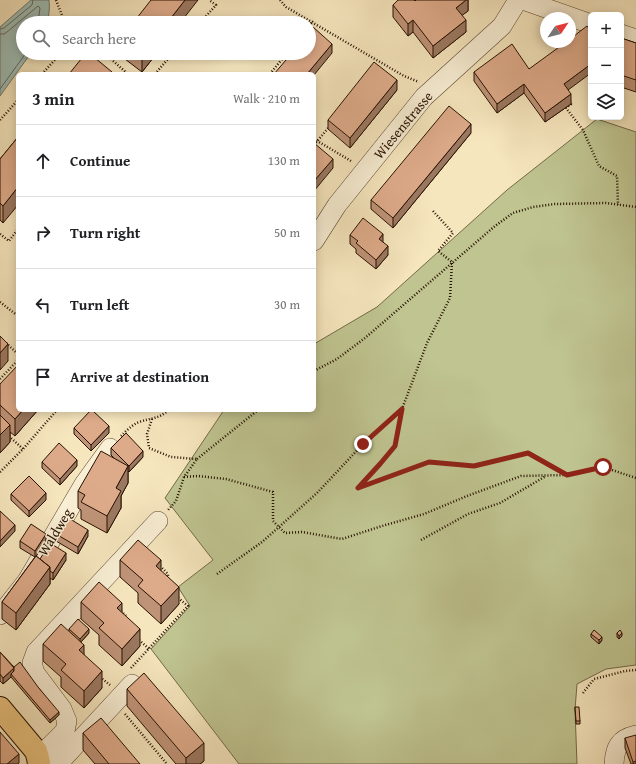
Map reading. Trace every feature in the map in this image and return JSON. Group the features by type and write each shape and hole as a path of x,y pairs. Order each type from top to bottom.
{"main road":[{"path":"0,708 45,762"}],"street":[{"name":"Wiesenstrasse","path":"316,238 338,206 424,97 502,26 518,0"},
{"path":"523,0 588,23"},
{"path":"624,35 636,39"},
{"name":"Waldweg","path":"0,615 27,581 84,484 110,448"},
{"path":"45,762 65,731 67,721 62,709 35,673 32,663 36,652 158,521"},
{"path":"45,762 125,687"},
{"path":"614,764 614,757 621,741 628,736 636,734"}],"path":[{"path":"56,0 62,16"},
{"path":"206,16 216,5 210,0"},
{"path":"280,0 286,7 302,16"},
{"path":"316,24 404,76 434,89"},
{"path":"44,72 55,60"},
{"path":"112,60 126,72"},
{"path":"157,72 168,60"},
{"path":"272,72 281,60"},
{"path":"378,67 382,63"},
{"path":"568,98 571,104 566,108 582,130 599,166 617,176 618,205"},
{"path":"0,120 16,102"},
{"path":"332,123 318,141 366,170"},
{"path":"316,370 337,359 365,338 494,226 513,214 534,207 555,204 606,203 636,207"},
{"path":"433,212 453,233 438,251 452,262"},
{"path":"0,234 9,241 16,232"},
{"path":"452,262 450,298 427,342 402,409 395,446 358,488 429,462 474,466 528,453 567,475"},
{"path":"0,302 16,314"},
{"path":"4,341 16,352"},
{"path":"0,379 16,362"},
{"path":"217,574 262,542 279,527 317,493 363,444 402,409"},
{"path":"0,472 23,449 54,412"},
{"path":"110,448 132,426 159,417 166,412"},
{"path":"158,521 176,501 184,477 197,458 255,412"},
{"path":"152,419 148,434 149,448 171,457 197,458"},
{"path":"6,432 23,449"},
{"path":"184,477 198,476 226,479 273,492 272,521 285,533 302,532 342,539 424,514 521,476 567,475 603,467 636,478"},
{"path":"421,540 468,514 500,503 547,476"},
{"path":"159,566 168,574 168,582"},
{"path":"168,764 125,715 125,687 149,649 188,606 174,594"},
{"path":"119,609 126,616 128,622"},
{"path":"135,637 149,649"},
{"path":"583,693 594,679 625,671 636,670"},
{"path":"99,675 125,687"}],"green space":[{"path":"596,120 600,120 636,132 636,665 606,669 577,684 575,710 577,764 239,764 151,649 190,606 178,587 213,560 165,498 223,412 316,412 316,343 377,307 507,190"}],"water":[{"path":"31,0 49,0 48,16 16,16 16,60 26,60 0,96 0,27"}],"building":[{"path":"151,0 185,0 172,16 138,16"},
{"path":"398,0 466,0 456,8 466,20 433,46 413,20 408,24 393,5"},
{"path":"587,26 588,27 588,66 564,84 571,94 545,113 524,84 497,104 474,72 512,44 529,69 558,48 576,48 576,34"},
{"path":"316,30 332,44 309,72 276,72 286,60 316,60"},
{"path":"624,39 636,43 636,80 624,76"},
{"path":"80,60 97,60 112,72 71,72"},
{"path":"374,62 397,80 350,138 328,120"},
{"path":"449,106 471,124 393,218 371,200"},
{"path":"16,139 16,190 3,206 0,203 0,159"},
{"path":"316,145 333,159 316,179"},
{"path":"363,218 383,234 379,239 388,246 376,260 356,243 358,241 350,235"},
{"path":"0,336 8,344 0,353"},
{"path":"16,367 16,412 21,412 15,419 0,405 0,384"},
{"path":"89,412 94,412 109,426 91,445 74,428"},
{"path":"0,415 10,425 0,435"},
{"path":"126,433 143,451 129,466 111,448"},
{"path":"59,443 77,460 60,479 42,462"},
{"path":"101,451 128,466 116,488 121,491 107,516 81,502 85,495 78,491"},
{"path":"29,476 46,493 29,511 11,494"},
{"path":"0,511 15,525 0,541"},
{"path":"67,517 88,530 78,547 56,534"},
{"path":"31,524 46,534 35,551 20,541"},
{"path":"138,540 161,560 156,566 179,587 161,606 138,586 143,580 120,560"},
{"path":"50,543 66,553 53,573 50,571 50,567 40,559"},
{"path":"36,556 50,567 16,613 2,602"},
{"path":"99,582 122,603 117,608 140,629 122,649 99,628 104,623 81,602"},
{"path":"78,619 89,629 80,639 69,629"},
{"path":"61,624 84,645 79,650 102,671 84,691 61,670 66,664 43,644"},
{"path":"594,630 602,637 599,640 591,634"},
{"path":"620,630 622,633 619,636 617,633"},
{"path":"0,652 14,668 3,678 0,674"},
{"path":"20,662 59,712 50,720 11,674 14,671 14,667"},
{"path":"144,673 204,743 186,758 127,689"},
{"path":"575,707 579,707 580,721 576,721"},
{"path":"101,718 140,764 109,764 83,733"},
{"path":"0,732 19,754 7,764 0,764"},
{"path":"636,735 636,761 633,762 625,738"}],"route":[{"path":"363,444 402,409 395,446 358,488 429,462 474,466 528,453 567,475 603,467"}]}
